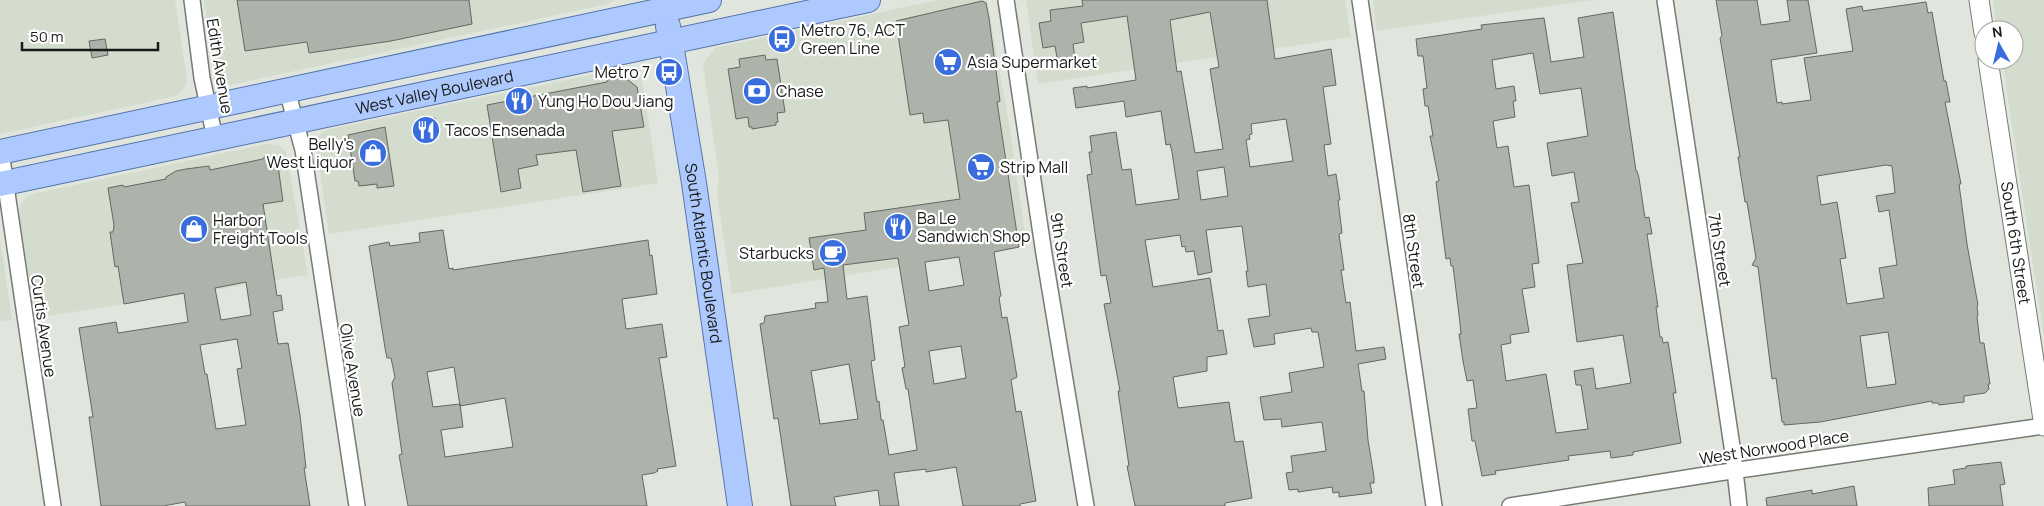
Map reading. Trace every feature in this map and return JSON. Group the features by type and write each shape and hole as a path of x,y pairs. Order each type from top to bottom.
{"main road":[{"name":"West Valley Boulevard","path":"0,152 287,90 664,4 709,0"},
{"name":"West Valley Boulevard","path":"3,183 868,0"},
{"name":"South Atlantic Boulevard","path":"664,4 694,183 740,506"}],"street":[{"name":"Edith Avenue","path":"192,0 202,78 215,138"},
{"name":"9th Street","path":"1006,0 1043,245 1086,506"},
{"name":"8th Street","path":"1360,0 1434,506"},
{"name":"7th Street","path":"1665,0 1739,506"},
{"path":"1979,0 1982,20"},
{"name":"South 6th Street","path":"1990,70 2044,426"},
{"name":"Olive Avenue","path":"287,90 303,150 356,506"},
{"name":"Curtis Avenue","path":"0,152 3,183 54,506"},
{"name":"West Norwood Place","path":"1510,506 1718,472 1735,472 2044,426"}],"shaded area":[{"path":"0,0 175,0 187,80 185,88 176,96 0,134"},
{"path":"204,0 615,0 608,4 230,85 218,80 215,74"},
{"path":"938,0 987,0 1009,124 1027,246 732,294 717,195 719,177 703,64 715,48"},
{"path":"1026,0 1345,0 1351,37 1038,84"},
{"path":"1373,0 1593,0 1376,31"},
{"path":"1993,0 2044,0 2044,337 2004,70 2024,70 2024,20 1996,20"},
{"path":"624,68 634,69 642,80 658,183 329,234 316,145 319,135 326,130"},
{"path":"267,144 279,145 286,152 308,275 35,318 19,214 20,206 25,199 32,194"},
{"path":"0,238 12,320 0,321"}],"building":[{"path":"237,0 469,0 472,24 391,41 309,53 307,42 245,51"},
{"path":"1082,0 1267,0 1275,59 1331,49 1336,85 1323,87 1331,144 1324,145 1328,176 1336,174 1340,200 1338,200 1342,233 1339,234 1344,270 1341,270 1346,303 1350,302 1356,351 1384,347 1386,359 1358,364 1362,391 1364,391 1368,440 1374,477 1374,483 1370,483 1372,493 1339,497 1339,492 1333,493 1332,487 1298,492 1298,489 1289,490 1286,473 1293,472 1291,456 1326,451 1322,422 1282,427 1281,419 1264,420 1260,397 1292,392 1289,373 1324,367 1318,332 1312,332 1311,328 1274,334 1275,344 1254,347 1248,319 1270,316 1266,284 1248,287 1246,271 1248,271 1242,226 1206,230 1212,272 1198,275 1194,251 1186,252 1185,246 1182,247 1180,235 1145,240 1153,287 1210,278 1218,331 1223,330 1227,354 1207,357 1207,371 1173,377 1178,408 1229,402 1235,442 1243,441 1252,498 1225,503 1225,506 1135,506 1127,466 1129,466 1118,391 1120,391 1104,304 1111,303 1106,275 1101,276 1087,175 1092,174 1089,152 1092,152 1090,136 1116,132 1122,170 1131,169 1136,205 1179,199 1172,152 1170,144 1166,145 1161,111 1126,117 1124,101 1076,108 1073,88 1087,86 1087,88 1136,80 1127,16 1081,23 1084,42 1073,44 1076,66 1059,69 1055,46 1043,48 1039,23 1051,21 1050,10 1083,6","holes":["1210,12 1219,67 1210,69 1223,149 1195,153 1181,71 1177,72 1170,20","1286,119 1293,161 1250,167 1246,140 1250,139 1249,135 1252,134 1251,124","1224,167 1228,196 1201,200 1197,171"]},
{"path":"1716,0 1757,0 1761,25 1790,21 1787,0 1808,0 1817,53 1771,60 1777,103 1811,100 1804,58 1853,51 1846,9 1862,6 1863,11 1926,2 1928,13 1932,12 1944,81 1946,81 1950,102 1945,102 1961,184 1959,184 1967,244 1978,305 1977,316 1980,343 1984,343 1990,384 1988,384 1989,389 1985,393 1964,396 1964,402 1939,405 1938,403 1932,403 1932,401 1820,422 1784,425 1776,378 1772,379 1758,267 1752,265 1756,258 1738,157 1740,157 1720,38 1722,36","holes":["1886,165 1892,166 1895,193 1876,196 1879,212 1889,210 1897,265 1879,268 1884,298 1847,304 1840,259 1846,258 1837,202 1821,205 1817,176","1888,332 1896,384 1867,388 1860,336"]},
{"path":"982,1 986,3 1000,101 997,102 1019,247 994,252 1001,296 999,297 1002,318 1007,317 1017,377 1011,380 1016,412 1021,411 1036,501 1020,504 1020,506 963,506 956,467 926,472 926,469 894,473 899,506 880,506 878,490 834,497 836,506 791,506 778,418 774,419 760,324 764,323 765,316 816,308 815,303 828,302 824,268 814,270 809,238 866,230 864,213 960,199 948,120 924,123 923,113 910,115 896,21","holes":["959,257 964,285 929,291 925,262","898,258 909,325 899,327 905,367 902,368 906,389 908,389 917,450 889,455 879,401 877,402 871,361 875,360 867,296 847,299 843,265","961,346 966,378 934,384 929,351","849,364 858,419 820,424 811,371"]},
{"path":"1613,12 1636,171 1639,178 1645,218 1649,217 1652,234 1647,234 1658,307 1656,307 1660,337 1662,337 1663,343 1668,342 1676,393 1673,393 1681,443 1633,452 1633,455 1611,458 1610,451 1568,456 1569,460 1495,471 1496,474 1482,476 1475,441 1472,441 1468,409 1477,408 1473,380 1467,381 1463,361 1453,266 1451,266 1450,258 1446,259 1436,182 1439,181 1430,136 1433,136 1428,106 1425,106 1423,89 1427,88 1423,56 1418,56 1416,39 1482,29 1481,25 1544,18 1551,62 1584,57 1578,18","holes":["1533,53 1540,94 1581,88 1588,136 1547,143 1552,176 1574,172 1579,202 1571,203 1583,263 1567,265 1577,342 1623,335 1631,383 1596,389 1593,368 1574,371 1576,385 1581,385 1588,429 1556,433 1546,374 1506,381 1501,345 1511,343 1510,335 1529,332 1522,289 1535,287 1532,264 1539,263 1529,185 1514,187 1508,146 1497,148 1493,121 1515,117 1513,101 1516,101 1514,86 1496,89 1492,60"]},
{"path":"105,39 108,55 92,58 89,41"},
{"path":"765,55 766,60 777,59 785,112 777,113 778,122 776,122 776,125 752,129 752,127 749,127 748,117 736,119 728,69 740,67 739,59"},
{"path":"624,77 637,87 644,127 612,131 621,186 583,192 576,150 536,155 538,165 518,169 521,188 501,192 487,105"},
{"path":"435,118 438,136 418,140 414,122"},
{"path":"385,127 394,186 377,188 377,184 359,186 358,181 355,181 348,135"},
{"path":"266,154 280,162 278,166 283,201 263,204 277,296 281,295 283,310 273,312 278,344 288,343 300,415 306,468 304,468 310,506 186,506 185,502 163,506 101,506 89,417 93,417 79,328 116,322 118,333 188,322 184,293 124,304 118,266 115,267 110,232 113,232 114,225 108,188 166,179 166,177 176,171 186,169 209,166 210,170 263,159","holes":["246,282 251,315 221,320 215,288","237,339 242,368 237,369 246,425 216,429 200,345"]},
{"path":"443,230 449,269 453,268 453,270 648,240 657,294 622,299 626,329 662,324 667,357 659,358 676,466 657,469 658,471 654,473 642,475 647,506 408,506 399,455 402,454 392,383 395,377 391,358 387,358 385,348 369,246 389,242 390,246 420,242 419,233","holes":["454,367 460,404 433,407 427,372","505,398 513,447 445,457 441,430 463,427 460,406"]},
{"path":"2001,462 2005,484 2000,485 2003,506 1929,506 1928,488 1955,484 1953,470 1966,468 1966,466"},
{"path":"1854,486 1857,506 1767,506 1766,498 1812,490 1812,494"}],"place":[{"name":"Metro 76, ACT Green Line","path":"782,39"},
{"name":"Asia Supermarket","path":"948,62"},
{"name":"Metro 7","path":"669,72"},
{"name":"Chase","path":"757,91"},
{"name":"Yung Ho Dou Jiang","path":"519,101"},
{"name":"Tacos Ensenada","path":"426,130"},
{"name":"Belly's West Liquor","path":"373,153"},
{"name":"Strip Mall","path":"981,167"},
{"name":"Ba Le Sandwich Shop","path":"898,227"},
{"name":"Harbor Freight Tools","path":"194,229"},
{"name":"Starbucks","path":"833,253"}]}
